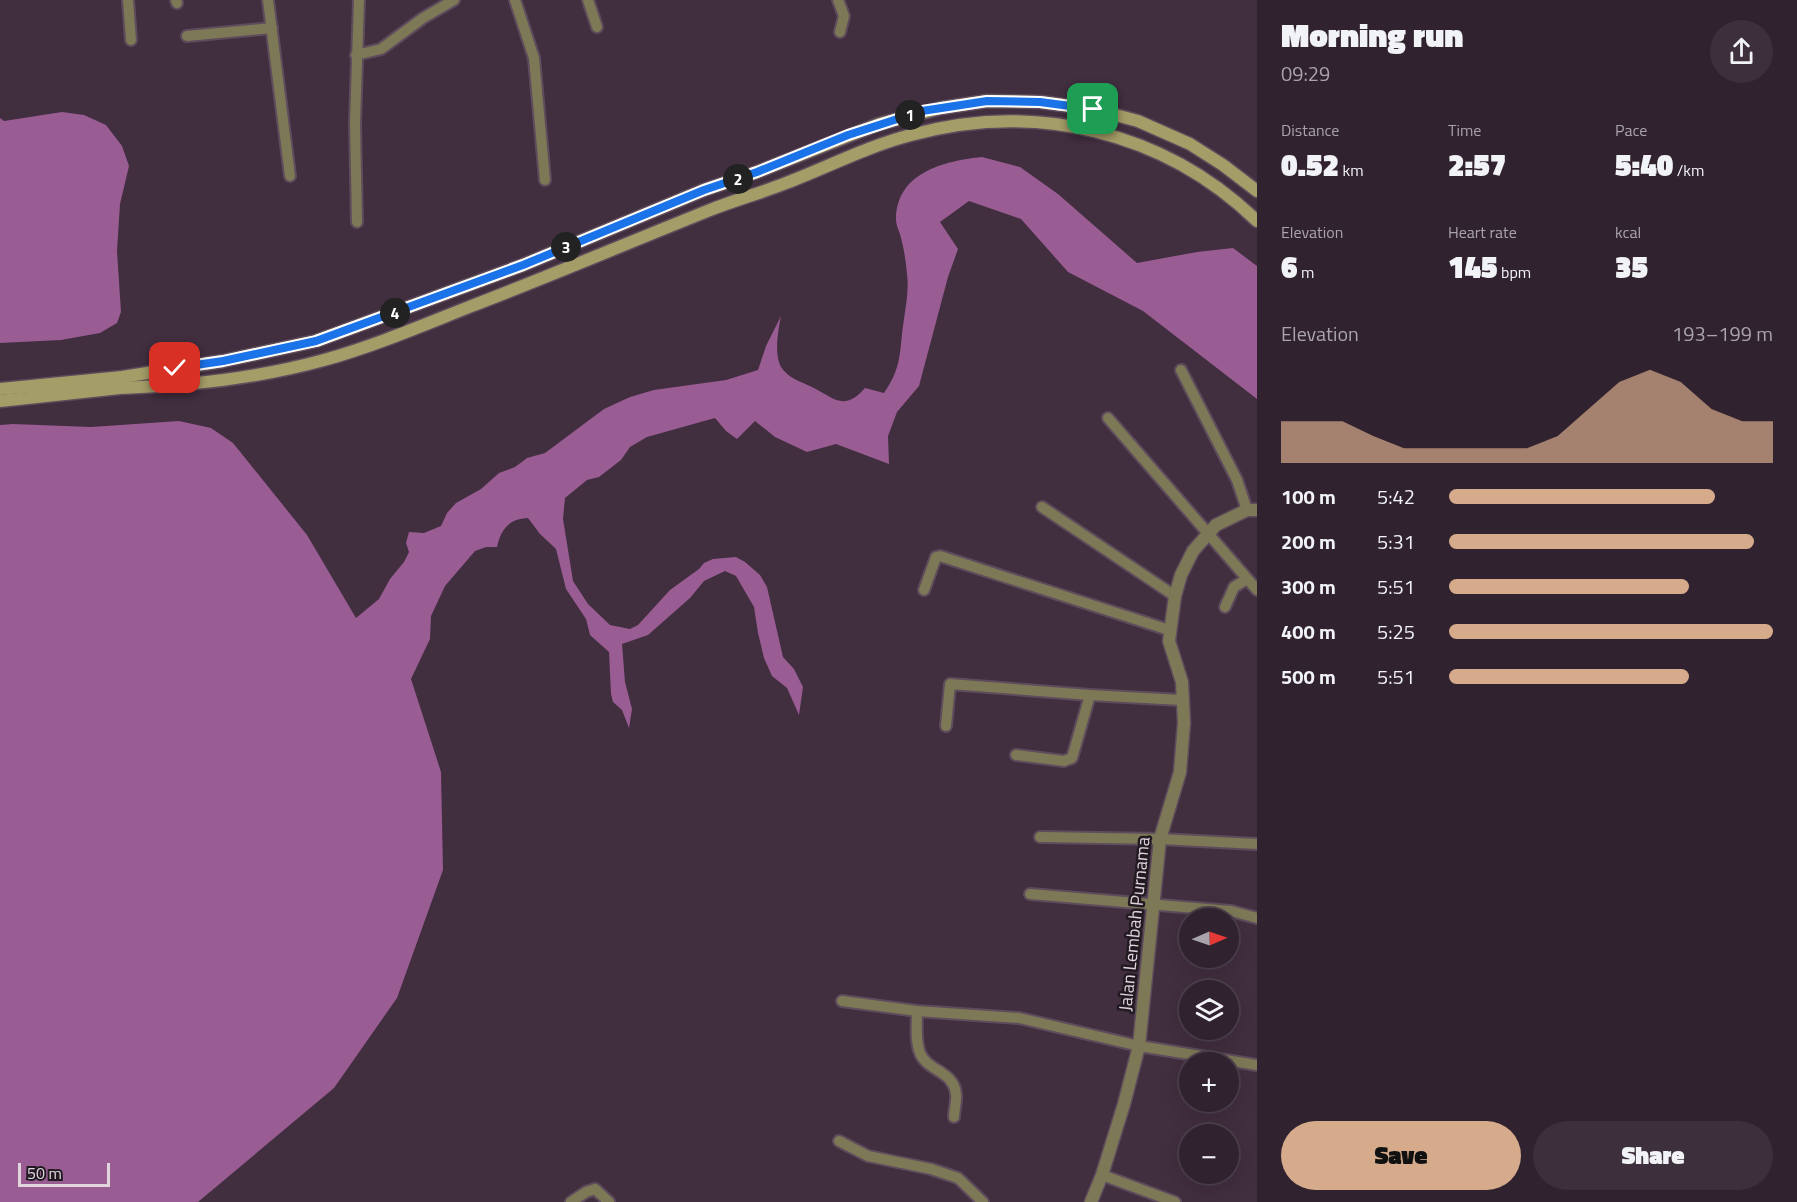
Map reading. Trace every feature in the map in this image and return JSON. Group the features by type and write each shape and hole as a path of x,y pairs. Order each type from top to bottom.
{"main road":[{"path":"0,400 122,382 316,341 523,265 704,190 757,172 879,124 922,111 987,101 1040,102 1093,109 1138,121 1190,144 1223,165 1257,192"},
{"path":"0,389 122,382 185,384 233,379 324,360 381,341 531,284 713,208 786,183 870,148 909,135 945,127 986,122 1039,122 1082,127 1131,141 1167,156 1214,184 1257,221"},
{"path":"704,190 713,208"}],"street":[{"path":"128,0 131,40"},
{"path":"268,0 290,176"},
{"path":"357,222 355,123 359,0"},
{"path":"356,55 381,49 423,18 454,0"},
{"path":"515,0 534,58 545,180"},
{"path":"588,0 597,27"},
{"path":"838,0 844,16 840,32"},
{"path":"187,36 272,28"},
{"path":"1181,370 1252,510"},
{"path":"1108,418 1257,590"},
{"path":"1042,507 1175,596"},
{"name":"Jalan Lembah Purnama","path":"1091,1202 1124,1104 1139,1046 1160,839 1180,772 1184,723 1182,682 1169,641 1175,596 1181,575 1193,551 1216,525 1252,510"},
{"path":"924,590 936,557 940,556 1169,630"},
{"path":"1225,607 1234,587 1247,579"},
{"path":"946,726 950,684 1182,700"},
{"path":"1016,755 1064,761 1072,758 1090,695"},
{"path":"1040,837 1160,839 1257,844"},
{"path":"1030,894 1231,911 1257,918"},
{"path":"842,1001 917,1011 1018,1018 1139,1046 1257,1065"},
{"path":"917,1011 917,1040 921,1055 951,1080 956,1094 954,1117"},
{"path":"839,1141 868,1156 931,1169 958,1178 983,1202"},
{"path":"1102,1174 1175,1202"},
{"path":"571,1202 595,1189 609,1202"}],"shaded area":[{"path":"62,112 84,115 106,125 122,146 129,166 120,204 117,251 121,312 117,323 100,333 61,340 0,343 0,118 4,121"},
{"path":"982,157 1020,167 1058,194 1137,263 1233,248 1257,266 1257,399 1143,311 1068,272 1021,219 969,201 940,222 958,249 948,277 919,386 897,412 888,436 889,464 836,444 807,452 775,437 755,421 737,439 726,431 715,418 647,437 630,447 621,460 599,477 587,480 565,498 563,519 573,581 588,604 610,625 630,629 638,625 670,590 704,563 713,559 736,557 760,575 767,587 783,657 794,669 803,687 799,715 787,688 772,676 764,658 754,607 736,576 725,571 704,581 690,598 648,635 622,644 625,682 632,709 629,728 622,710 613,702 609,652 590,635 586,619 566,589 556,549 540,534 528,518 511,523 501,535 497,547 486,547 475,551 445,586 431,616 430,639 411,679 441,772 443,870 397,998 334,1088 198,1202 0,1202 0,425 91,427 179,421 211,428 233,443 307,535 356,618 379,599 390,579 404,562 409,552 406,543 409,532 424,533 441,526 447,513 456,503 481,489 499,473 515,467 527,458 545,453 604,409 630,397 654,390 726,380 758,370 766,346 781,316 777,349 781,367 788,374 839,401 851,400 865,388 884,393 897,366 908,280 905,256 896,222 898,204 904,191 924,172 952,162"}],"route":[{"path":"175,368 223,361 316,341 523,265 704,190 757,172 848,135 922,111 987,101 1040,102 1093,109"}]}
